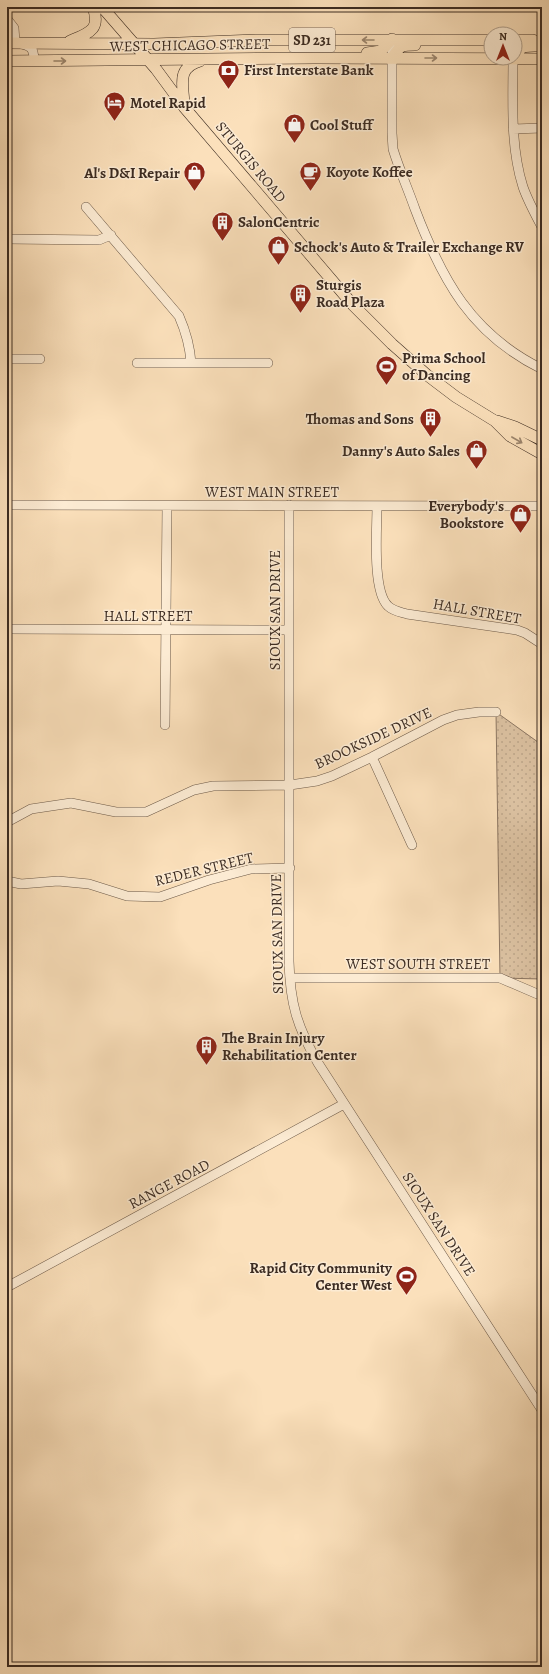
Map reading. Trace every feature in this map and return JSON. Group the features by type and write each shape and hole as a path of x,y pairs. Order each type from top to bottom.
{"main road":[{"path":"65,43 87,34 95,27 96,16 93,7"},
{"name":"STURGIS ROAD","path":"102,7 148,61 184,107 353,305 426,375 456,397 495,421 510,436 541,454"},
{"name":"WEST CHICAGO STREET","path":"11,42 133,44 256,40 483,40"},
{"path":"315,58 344,53 381,51 392,40"},
{"path":"392,58 398,49 405,46 445,46 468,40"},
{"path":"523,40 542,40"},
{"path":"523,47 542,46"},
{"path":"449,58 462,53 483,53"},
{"name":"WEST CHICAGO STREET","path":"7,61 483,57"},
{"name":"WEST CHICAGO STREET","path":"523,58 542,59"},
{"path":"184,107 182,77 184,72 191,64 209,59"},
{"name":"STURGIS ROAD","path":"495,421 515,427 542,440"}],"street":[{"path":"7,19 14,28 11,42 30,47 34,51 34,61"},
{"path":"392,40 393,149 433,253 458,299 479,324 503,345 542,369"},
{"path":"514,66 513,129 515,153 522,182 529,202 542,227"},
{"path":"513,129 542,128"},
{"path":"86,207 180,316 187,333 191,363"},
{"path":"7,240 99,240 111,235"},
{"path":"7,359 40,359"},
{"path":"137,363 268,363"},
{"name":"WEST MAIN STREET","path":"7,505 540,505"},
{"name":"SIOUX SAN DRIVE","path":"289,505 290,978 293,1004 300,1028 310,1049 542,1410"},
{"path":"165,725 167,506"},
{"name":"HALL STREET","path":"377,506 379,592 387,605 399,612 407,614 517,630 525,633 542,644"},
{"name":"HALL STREET","path":"7,629 289,630"},
{"name":"BROOKSIDE DRIVE","path":"7,822 31,809 71,803 116,812 146,812 194,790 213,786 290,785 317,780 332,776 450,718 479,712 496,712"},
{"path":"372,757 412,846"},
{"name":"REDER STREET","path":"7,881 21,884 58,881 89,884 126,896 160,897 209,880 251,869 290,868"},
{"name":"WEST SOUTH STREET","path":"290,978 500,978 542,996"},
{"name":"RANGE ROAD","path":"7,1287 344,1104"}],"shaded area":[{"path":"496,712 542,745 542,979 500,978"}],"place":[{"name":"First Interstate Bank","path":"228,90"},
{"name":"Motel Rapid","path":"114,122"},
{"name":"Cool Stuff","path":"294,144"},
{"name":"Al's D&I Repair","path":"195,192"},
{"name":"Koyote Koffee","path":"311,192"},
{"name":"SalonCentric","path":"223,242"},
{"name":"Schock's Auto & Trailer Exchange RV","path":"279,266"},
{"name":"Sturgis Road Plaza","path":"301,314"},
{"name":"Prima School of Dancing","path":"386,386"},
{"name":"Thomas and Sons","path":"430,438"},
{"name":"Danny's Auto Sales","path":"476,470"},
{"name":"Everybody's Bookstore","path":"520,534"},
{"name":"The Brain Injury Rehabilitation Center","path":"206,1066"},
{"name":"Rapid City Community Center West","path":"407,1296"}]}
